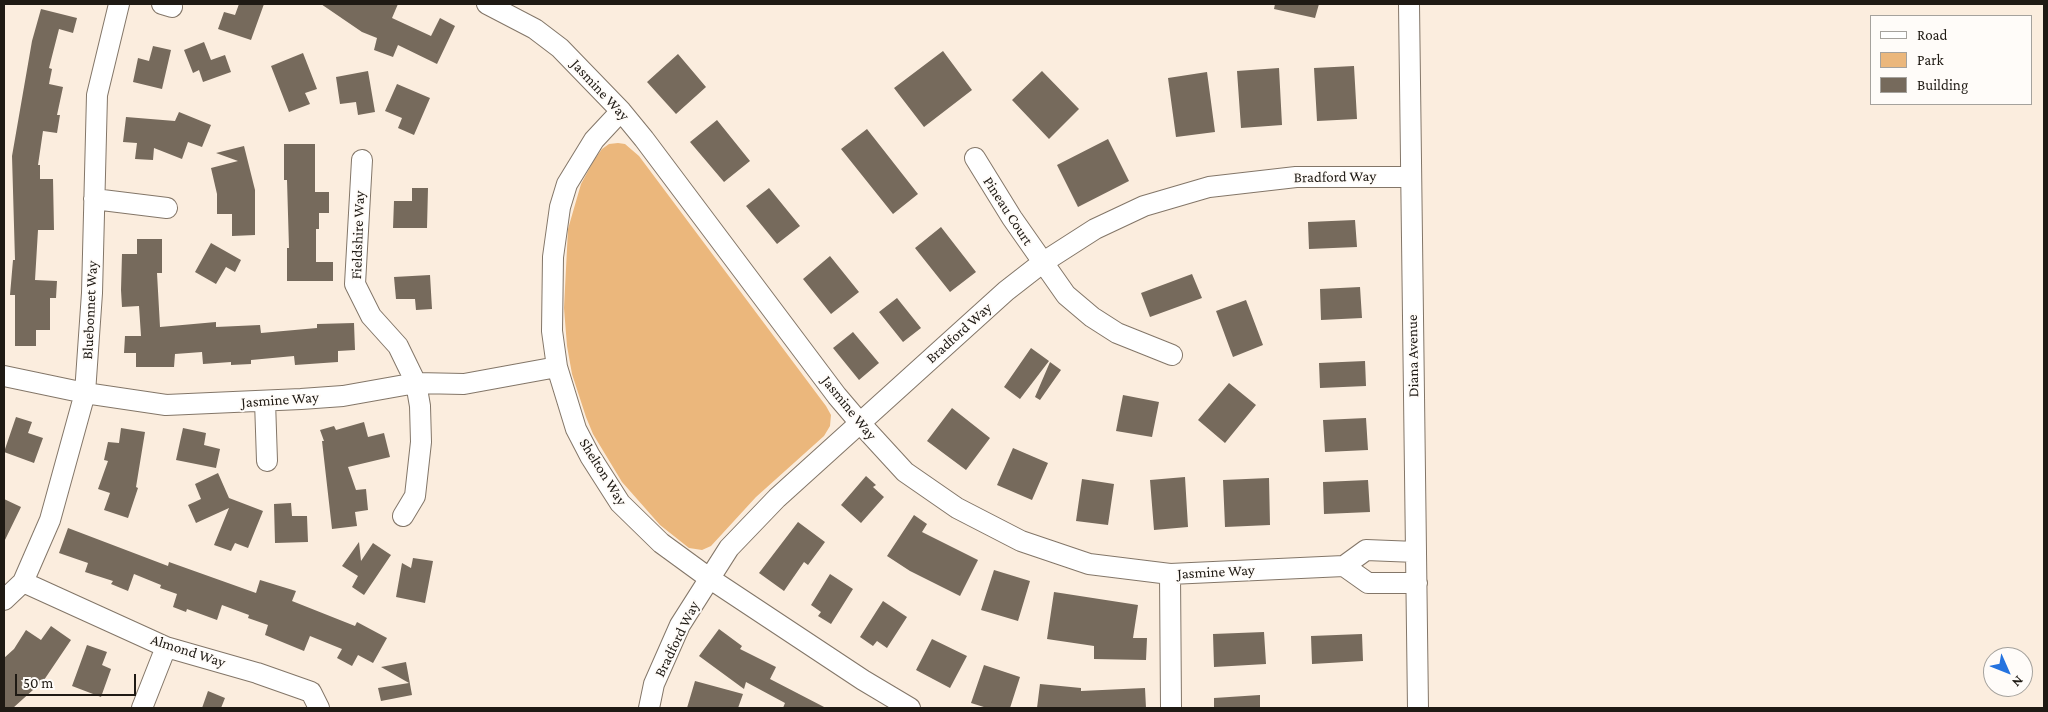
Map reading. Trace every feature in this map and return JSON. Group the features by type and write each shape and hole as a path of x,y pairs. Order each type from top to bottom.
{"street":[{"name":"Bluebonnet Way","path":"4,600 24,582 50,520 85,393 92,293 97,95 119,4"},
{"name":"Jasmine Way","path":"487,4 535,29 560,48 621,111 860,424 905,472 957,508 1021,541 1088,564 1170,574 1344,566"},
{"name":"Diana Avenue","path":"1408,4 1418,708"},
{"name":"Shelton Way","path":"621,111 605,126 581,158 567,184 560,207 553,257 552,331 557,367 576,429 590,456 620,503 661,543 709,578 863,680 910,708"},
{"name":"Pineau Court","path":"975,158 1042,263 1066,295 1092,318 1117,333 1172,355"},
{"name":"Fieldshire Way","path":"362,160 355,284 371,316 398,346 416,383 420,406 421,442 415,496 403,516"},
{"name":"Bradford Way","path":"649,708 654,684 680,625 729,548 754,520 1006,291 1042,263 1095,229 1136,210 1209,187 1296,177 1411,177"},
{"path":"94,198 167,208"},
{"name":"Jasmine Way","path":"4,376 85,393 166,405 343,396 416,383 464,384 557,367"},
{"path":"265,401 267,461"},
{"path":"1416,552 1366,550 1344,566 1368,582 1417,583"},
{"path":"1170,574 1171,708"},
{"name":"Almond Way","path":"24,582 166,647 257,673 311,692 319,708"},
{"path":"142,708 166,647"}],"green space":[{"path":"609,144 625,144 639,156 831,415 830,426 824,436 756,497 711,546 702,550 689,548 660,525 622,482 593,434 572,374 567,346 564,308 568,229 581,184 594,160 602,149"}],"building":[{"path":"239,4 264,4 251,40 218,29 224,12 235,15"},
{"path":"321,4 398,4 392,18 431,36 440,18 455,26 437,64 398,45 393,57 374,50 377,38 362,32"},
{"path":"1275,4 1319,4 1315,18 1274,9"},
{"path":"41,9 77,18 73,33 59,29 49,68 52,69 49,84 63,87 57,115 60,115 57,133 43,131 38,165 40,165 40,179 53,179 54,230 38,230 35,280 57,281 56,298 50,298 50,330 36,330 36,346 15,346 15,295 10,295 13,260 15,260 12,156 32,41"},
{"path":"204,42 211,60 225,55 231,72 203,82 199,70 193,73 184,50"},
{"path":"153,46 171,50 162,89 133,82 138,58 149,61"},
{"path":"943,51 972,90 924,127 894,88"},
{"path":"303,53 317,89 305,93 310,104 289,112 271,66"},
{"path":"678,54 706,87 676,114 647,82"},
{"path":"1354,66 1357,119 1317,121 1314,68"},
{"path":"1279,68 1282,125 1241,128 1237,71"},
{"path":"368,71 375,112 358,115 356,102 340,104 336,77"},
{"path":"1042,71 1079,109 1049,139 1012,100"},
{"path":"1207,72 1215,132 1176,137 1168,78"},
{"path":"397,84 430,98 414,135 398,128 402,118 385,111"},
{"path":"179,112 211,125 202,147 188,142 182,159 154,148 153,160 135,159 137,143 123,142 126,117 175,121"},
{"path":"717,120 750,161 724,182 690,142"},
{"path":"867,129 918,194 893,214 841,149"},
{"path":"1108,139 1129,181 1078,207 1057,165"},
{"path":"284,144 315,144 315,192 329,192 329,213 319,213 319,229 316,229 316,262 333,262 333,281 287,281 287,248 289,248 287,180 284,180"},
{"path":"244,146 255,190 255,235 232,236 232,214 217,214 217,194 211,168 238,161 216,153"},
{"path":"412,188 428,188 427,228 393,228 394,201 412,201"},
{"path":"769,188 800,226 777,244 746,206"},
{"path":"1355,220 1357,247 1309,249 1308,222"},
{"path":"941,227 976,272 950,292 915,248"},
{"path":"137,239 162,239 162,273 157,273 160,327 216,322 216,327 260,325 261,333 317,328 317,324 354,323 355,350 338,351 338,362 295,365 294,356 251,360 251,364 231,365 231,362 203,364 202,352 175,354 174,367 136,367 136,353 124,353 125,336 141,336 139,306 122,307 121,290 122,254 137,254"},
{"path":"211,243 241,260 235,272 226,267 216,284 195,272"},
{"path":"830,256 859,292 831,314 803,279"},
{"path":"1192,274 1202,298 1150,317 1141,293"},
{"path":"430,275 432,309 416,310 415,299 396,299 394,277"},
{"path":"1360,287 1362,318 1321,320 1320,289"},
{"path":"897,298 921,328 903,342 879,312"},
{"path":"1246,300 1263,345 1233,357 1216,311"},
{"path":"853,332 879,363 859,380 833,348"},
{"path":"1031,348 1049,361 1020,399 1004,387"},
{"path":"1365,361 1366,386 1320,388 1319,363"},
{"path":"1050,362 1061,370 1040,400 1035,397"},
{"path":"1229,383 1256,405 1225,443 1198,420"},
{"path":"1123,395 1159,402 1152,437 1116,431"},
{"path":"952,408 990,438 966,470 927,441"},
{"path":"16,417 32,422 28,433 43,438 34,463 4,452"},
{"path":"1366,418 1368,450 1325,452 1323,420"},
{"path":"364,422 368,437 384,433 390,457 348,467 356,490 366,489 368,510 355,512 357,526 332,529 322,441 324,441 320,430 334,426 336,430"},
{"path":"121,428 145,432 136,487 138,488 128,518 104,510 110,493 98,489 108,461 104,460 108,442 119,443"},
{"path":"183,428 206,433 204,445 220,449 216,468 176,460"},
{"path":"1013,448 1048,463 1032,500 997,485"},
{"path":"218,473 229,498 263,511 248,548 235,543 231,551 214,545 229,508 196,523 188,505 201,499 195,484"},
{"path":"866,476 876,485 873,487 884,497 861,523 841,505"},
{"path":"1185,477 1188,527 1154,530 1150,480"},
{"path":"1269,478 1270,525 1225,527 1223,480"},
{"path":"1082,479 1114,484 1108,525 1076,521"},
{"path":"1368,480 1370,512 1324,514 1323,482"},
{"path":"4,499 21,507 4,542"},
{"path":"291,503 292,516 307,516 308,542 275,543 274,504"},
{"path":"914,515 927,524 922,532 978,560 960,596 910,571 887,556"},
{"path":"798,522 825,542 808,565 804,562 784,591 759,573"},
{"path":"68,528 168,566 169,562 256,593 260,580 296,591 292,601 355,626 357,622 387,638 373,663 358,655 352,666 337,658 342,649 310,636 304,651 265,635 268,625 248,618 249,615 222,605 217,620 187,609 186,612 173,607 177,594 160,588 161,585 134,574 128,591 111,584 113,581 85,572 88,563 59,553"},
{"path":"359,542 361,561 373,543 391,555 364,595 352,587 358,576 342,566"},
{"path":"413,558 433,561 425,603 396,597 402,563 411,568"},
{"path":"994,570 1030,581 1018,621 981,610"},
{"path":"830,574 853,589 831,624 818,616 821,612 811,605"},
{"path":"1054,592 1138,605 1133,638 1147,638 1146,660 1094,659 1094,646 1047,639"},
{"path":"883,601 907,617 887,648 877,641 873,646 860,637"},
{"path":"51,626 71,640 44,680 13,708 4,708 4,658 14,649 26,630 41,640"},
{"path":"719,629 742,646 740,649 776,667 770,679 826,708 783,708 785,703 746,682 744,689 699,656"},
{"path":"1264,632 1266,664 1214,667 1213,634"},
{"path":"1362,634 1363,661 1312,664 1311,636"},
{"path":"932,639 967,656 950,688 916,670"},
{"path":"87,645 107,652 102,665 111,669 101,697 72,686"},
{"path":"406,662 412,695 381,701 378,688 409,683 381,667"},
{"path":"984,665 1020,677 1010,708 987,708 971,703"},
{"path":"695,681 743,694 738,708 687,708"},
{"path":"1040,684 1081,688 1081,691 1145,688 1146,708 1037,708"},
{"path":"208,691 225,698 221,708 202,708"},
{"path":"1260,695 1260,708 1214,708 1214,698"}]}
